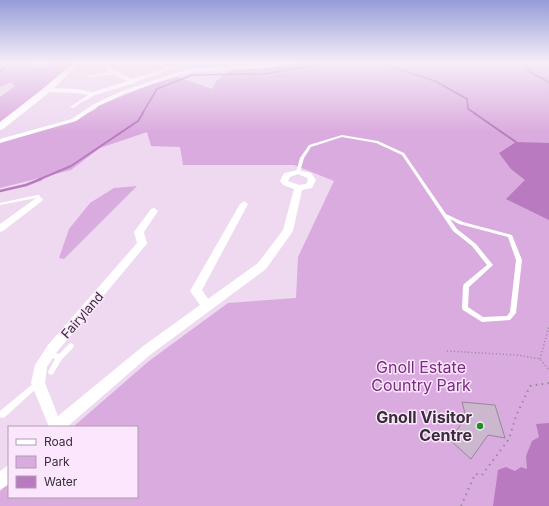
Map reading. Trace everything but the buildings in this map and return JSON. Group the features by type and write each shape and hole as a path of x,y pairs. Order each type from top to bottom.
{"main road":[{"path":"0,127 52,86"}],"street":[{"path":"85,99 93,94 121,86"},
{"path":"0,141 74,120 96,105 124,92 148,86"},
{"path":"47,90 77,91 93,94"},
{"path":"298,172 307,174 312,180 309,186 298,188 289,186 284,181 287,175 298,172"},
{"path":"57,426 146,351 262,266 288,231 298,188"},
{"path":"0,229 39,199"},
{"path":"207,306 196,291 244,204"},
{"name":"Fairyland","path":"38,383 41,365 54,356 142,244 139,232 154,212"},
{"path":"38,383 56,426"},
{"path":"0,482 8,474"}],"lane":[{"path":"72,107 85,99"},
{"path":"298,172 302,158 310,146 342,136 377,142 403,154 455,230 474,245 490,265 466,286 465,308 482,320 508,318 513,313 518,260 510,236 461,222 446,215"},
{"path":"0,204 37,196 39,199"},
{"path":"51,372 54,356 70,346"},
{"path":"2,414 38,383"}],"path":[{"path":"540,359 549,326"},
{"path":"447,351 517,355 540,359 549,370"},
{"path":"461,506 475,474 482,475 509,439 516,416 530,386 549,383"}],"green space":[{"path":"15,86 47,86 0,123 0,97"},
{"name":"Gnoll Estate Country Park","path":"148,86 202,86 212,89 214,86 549,86 549,506 0,506 0,491 8,483 8,498 138,498 138,426 74,426 149,361 228,303 296,298 298,257 334,181 294,165 183,165 180,147 151,146 147,132 100,148 71,170 0,188 0,142 70,122 96,109 98,106"},
{"path":"137,186 64,259 59,258 69,229 90,203 114,188"}],"water":[{"path":"516,142 549,143 549,220 506,199 525,180 511,169 499,153"},
{"path":"549,423 549,506 493,506 498,470 506,467 515,471 521,467 527,469 526,456 532,441 539,437 536,424"}],"waterway":[{"path":"142,114 157,89 165,86"},
{"path":"443,86 467,99 468,109 476,114"},
{"path":"38,180 71,166 138,121 143,113"},
{"path":"474,113 516,142"},
{"path":"0,191 26,185 41,179"}],"place":[{"name":"Gnoll Visitor Centre","path":"480,426"}]}
